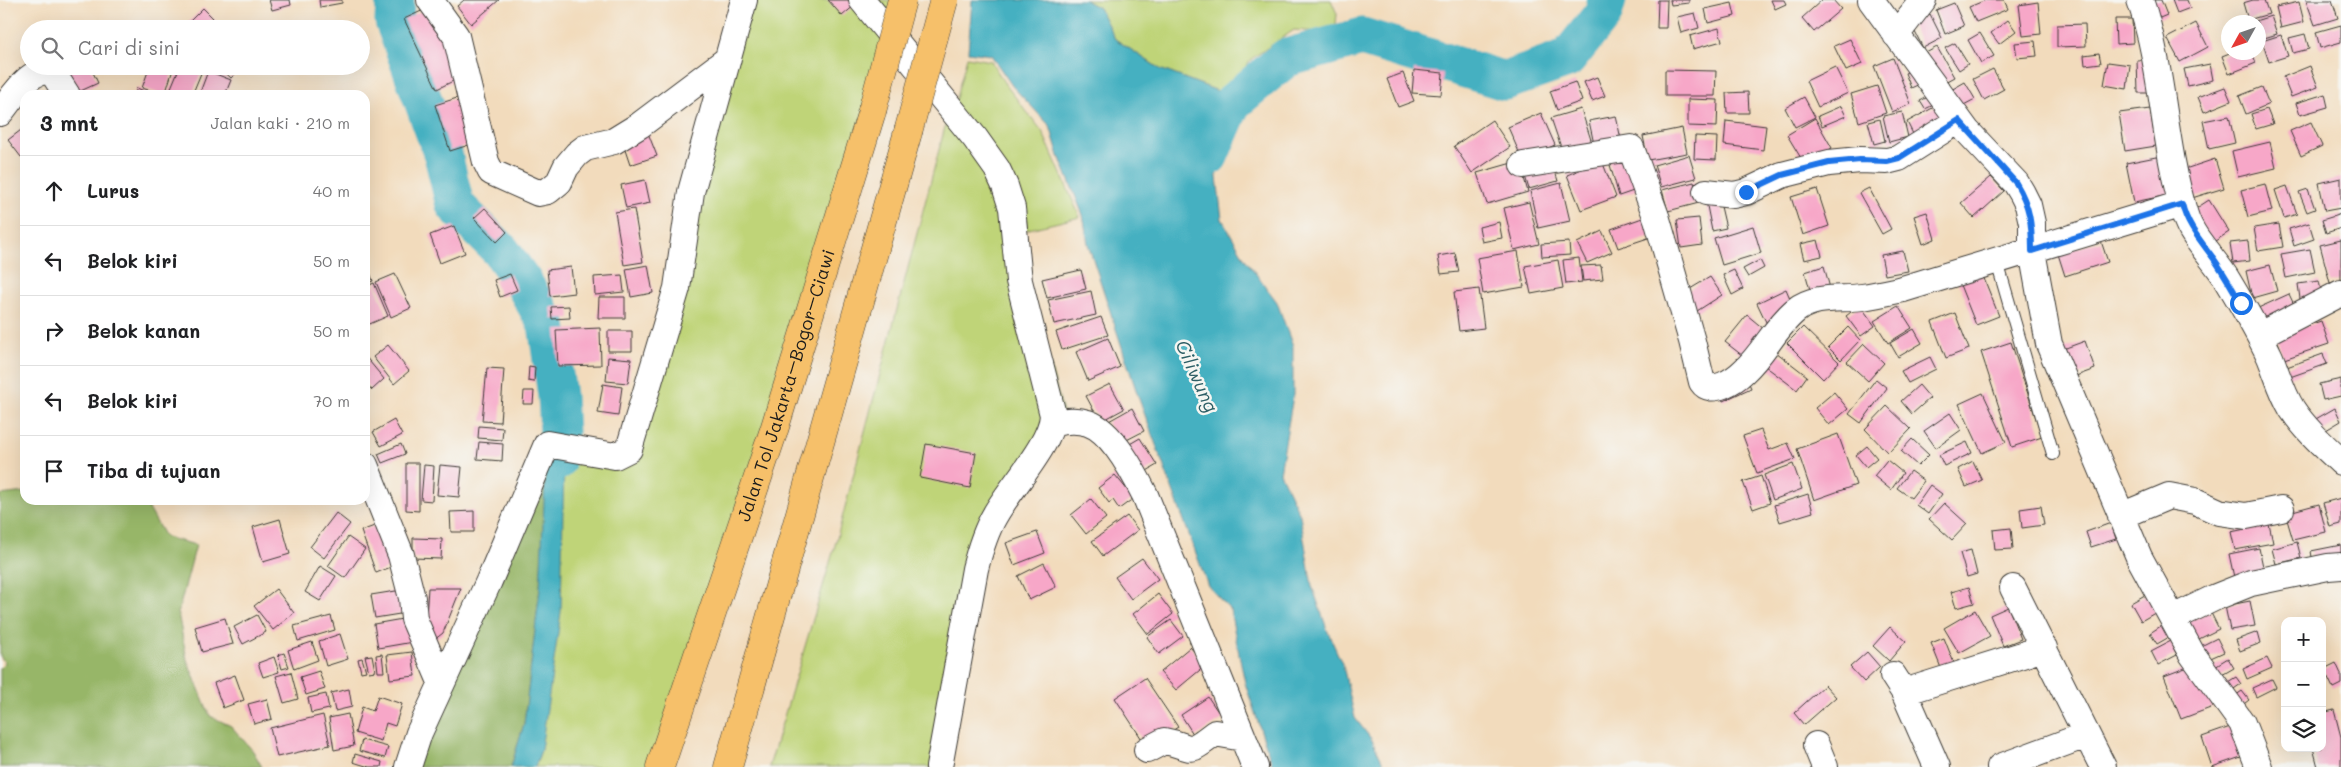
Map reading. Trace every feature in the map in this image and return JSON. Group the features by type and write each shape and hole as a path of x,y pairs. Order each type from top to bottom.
{"highway":[{"name":"Jalan Tol Jakarta–Bogor–Ciawi","path":"660,767 774,430 872,111 902,0"},
{"path":"728,767 944,0"}],"street":[{"path":"430,0 456,36 486,162 492,172 538,193 548,191 559,182 566,167 585,148 614,142 640,125 728,59"},
{"path":"408,767 416,740 489,581 547,444 615,456 630,449 677,288 691,192 744,0"},
{"path":"862,0 975,138 997,169 1005,186 1012,208 1019,281 1054,415 1049,433 996,514 982,540 939,767"},
{"path":"1871,0 1959,120 2016,183 2022,193 2028,205 2032,223 2032,251 2050,344 2121,516 2139,556 2192,654 2242,724 2259,767"},
{"path":"1896,35 1923,0"},
{"path":"2140,0 2152,34 2182,204 2190,225 2227,278 2260,335 2293,411 2319,441 2341,462"},
{"path":"0,113 29,78 36,75"},
{"path":"54,75 64,90"},
{"path":"1706,192 1734,195 1746,192 1782,175 1829,163 1860,160 1887,161 1899,158 1959,120"},
{"path":"1523,165 1581,157 1629,146 1633,150 1658,219 1702,382 1708,388 1721,385 1744,372 1778,328 1803,305 1814,301 1862,297 1895,290 1938,276 1997,262 2182,204"},
{"path":"2260,335 2341,293"},
{"path":"1053,423 1078,421 1099,429 1133,471 1145,495 1255,767"},
{"path":"370,478 401,555 412,598 414,619 441,682"},
{"path":"2121,516 2169,496 2196,501 2219,512 2246,516 2281,509"},
{"path":"2172,618 2251,583 2328,566 2341,566"},
{"path":"2013,588 2103,767"},
{"path":"1937,767 1899,684 2044,648"},
{"path":"1147,750 1164,741 1190,749 1199,746 1215,733 1244,738"},
{"path":"2000,767 2086,735"}],"lane":[{"path":"1997,262 2053,454"}],"green space":[{"path":"743,0 902,0 660,767 535,767 541,750 565,448 630,449"},
{"path":"1085,0 1331,0 1337,14 1335,33 1294,30 1251,59 1232,87 1223,93 1160,69 1115,39 1099,8"},
{"path":"967,57 991,61 1005,84 1042,131 1080,217 1025,230 953,109"},
{"path":"946,123 976,157 1005,204 1064,415 987,530 947,767 769,767 834,549"},
{"path":"548,448 540,588 524,724 511,767 408,767"},
{"path":"20,493 20,505 147,505 165,537 196,545 178,613 187,660 210,716 231,726 253,751 262,767 0,767 0,668 5,663 0,656 0,495"}],"water":[{"name":"Ciliwung","path":"972,0 1085,0 1099,8 1115,39 1160,69 1223,93 1233,113 1216,169 1222,219 1245,259 1277,302 1293,347 1293,396 1280,473 1300,515 1312,586 1328,632 1343,666 1355,718 1372,740 1385,767 1273,767 1245,683 1230,610 1208,586 1139,399 1088,244 1083,215 1059,156 1050,126 1013,87 991,55 968,52"},
{"path":"553,407 565,409 561,612 541,750 535,767 511,767 524,724 540,588 548,415"}],"building":[{"path":"269,0 290,0 291,5 272,10"},
{"path":"319,0 342,0 342,3 320,7"},
{"path":"464,0 499,0 471,24 457,6"},
{"path":"828,0 851,0 855,5 842,16"},
{"path":"1658,0 1667,0 1666,28 1657,28"},
{"path":"1670,0 1689,0 1689,3 1671,5"},
{"path":"1771,0 1784,0 1786,4 1775,9"},
{"path":"1822,0 1833,0 1841,9 1814,32 1802,18"},
{"path":"1986,0 2004,0 2008,9 1976,22 1969,7"},
{"path":"2147,0 2161,0 2167,15 2155,20"},
{"path":"2172,0 2187,0 2190,8 2177,13"},
{"path":"2253,0 2264,0 2269,14 2247,15 2243,3"},
{"path":"2306,0 2332,0 2338,18 2315,25"},
{"path":"2038,2 2041,34 2023,36 2019,5"},
{"path":"2299,2 2304,22 2281,28 2276,7"},
{"path":"1732,3 1735,16 1708,23 1705,9"},
{"path":"1954,3 1964,26 1945,34 1936,10"},
{"path":"203,8 213,18 211,20 191,20"},
{"path":"428,8 461,77 437,89 404,19"},
{"path":"1695,13 1699,28 1681,33 1677,17"},
{"path":"1930,14 1942,38 1923,48 1911,24"},
{"path":"2271,16 2277,34 2266,37 2266,18"},
{"path":"2115,19 2132,19 2133,43 2116,44"},
{"path":"2008,20 2016,31 1999,44 1991,33"},
{"path":"2196,23 2208,47 2180,62 2167,38"},
{"path":"2085,24 2086,46 2057,47 2057,25"},
{"path":"2341,25 2341,42 2320,48 2316,32"},
{"path":"1719,28 1722,41 1693,49 1690,36"},
{"path":"1980,33 1994,56 1981,63 1968,40"},
{"path":"2305,34 2309,49 2293,53 2289,38"},
{"path":"2281,35 2288,56 2269,62 2266,53 2266,40"},
{"path":"1850,39 1862,64 1846,71 1834,46"},
{"path":"2035,41 2037,56 2017,58 2015,43"},
{"path":"1955,43 1968,64 1959,70 1945,48"},
{"path":"1937,47 1954,77 1941,84 1924,54"},
{"path":"2099,53 2101,63 2085,65 2084,55"},
{"path":"1893,58 1911,104 1892,112 1874,66"},
{"path":"2154,59 2155,93 2138,93 2137,60"},
{"path":"2224,60 2255,60 2256,63 2229,74"},
{"path":"2108,62 2130,65 2127,89 2104,85"},
{"path":"2210,64 2213,80 2188,86 2184,69"},
{"path":"2310,66 2318,87 2291,97 2283,77"},
{"path":"1835,67 1848,93 1818,107 1806,81"},
{"path":"1915,68 1922,83 1911,88 1905,73"},
{"path":"1993,69 2004,89 1984,100 1973,79"},
{"path":"1414,70 1443,73 1441,95 1412,93"},
{"path":"1665,70 1716,71 1715,96 1665,96"},
{"path":"1403,73 1414,101 1398,107 1387,79"},
{"path":"61,75 94,75 98,83 83,90 69,90"},
{"path":"147,75 171,75 167,90 142,88"},
{"path":"176,75 200,75 194,90 170,90"},
{"path":"206,75 218,75 231,80 227,90 201,90"},
{"path":"1597,77 1605,96 1592,101 1584,82"},
{"path":"1575,82 1582,101 1557,110 1550,91"},
{"path":"1965,82 1975,99 1960,107 1951,90"},
{"path":"1877,86 1886,113 1859,122 1851,94"},
{"path":"2225,87 2231,101 2204,112 2198,97"},
{"path":"2262,87 2269,104 2246,114 2239,96"},
{"path":"1748,92 1749,113 1727,113 1726,93"},
{"path":"1934,94 1938,103 1925,109 1920,101"},
{"path":"2325,94 2328,107 2300,115 2296,103"},
{"path":"1804,97 1815,117 1795,127 1785,108"},
{"path":"457,98 472,144 450,151 435,105"},
{"path":"1688,99 1718,100 1717,127 1688,126"},
{"path":"1938,105 1946,119 1914,136 1907,122"},
{"path":"1841,106 1846,116 1822,126 1818,116"},
{"path":"1581,109 1593,146 1564,156 1551,118"},
{"path":"2150,109 2156,146 2125,151 2119,113"},
{"path":"2267,109 2273,124 2256,129 2251,114"},
{"path":"1902,112 1908,137 1889,142 1883,116"},
{"path":"1541,113 1555,145 1522,159 1508,127"},
{"path":"1616,116 1622,144 1595,149 1589,121"},
{"path":"2229,116 2235,143 2209,149 2203,121"},
{"path":"1815,118 1832,148 1804,163 1787,135"},
{"path":"1880,119 1885,141 1874,144 1868,122"},
{"path":"1492,120 1510,147 1472,173 1454,146"},
{"path":"1726,121 1766,126 1763,150 1724,145"},
{"path":"2311,122 2322,146 2301,156 2290,131"},
{"path":"1682,128 1687,153 1648,160 1643,136"},
{"path":"20,131 20,156 8,140"},
{"path":"648,133 657,156 630,165 622,141"},
{"path":"1695,136 1717,137 1716,160 1694,159"},
{"path":"2270,142 2276,168 2238,177 2232,151"},
{"path":"1631,151 1642,188 1619,196 1608,158"},
{"path":"1689,155 1696,178 1661,187 1654,165"},
{"path":"2166,155 2173,194 2134,202 2126,163"},
{"path":"2215,159 2224,188 2192,198 2182,170"},
{"path":"1519,161 1528,192 1487,204 1477,173"},
{"path":"1602,161 1616,197 1581,210 1567,175"},
{"path":"1553,165 1558,181 1529,189 1524,173"},
{"path":"1991,177 2004,191 1974,218 1961,203"},
{"path":"2341,178 2341,208 2325,211 2319,183"},
{"path":"645,180 650,203 626,208 621,185"},
{"path":"1694,182 1699,203 1668,211 1662,190"},
{"path":"1561,183 1570,221 1538,228 1530,191"},
{"path":"2265,184 2272,211 2248,217 2241,190"},
{"path":"2287,186 2297,214 2284,218 2275,190"},
{"path":"1869,188 1891,229 1882,234 1859,193"},
{"path":"1817,189 1829,226 1803,235 1791,197"},
{"path":"2308,189 2315,209 2307,212 2299,192"},
{"path":"1719,198 1726,228 1712,231 1706,201"},
{"path":"2209,200 2229,232 2212,243 2192,211"},
{"path":"1529,202 1539,244 1514,250 1504,208"},
{"path":"485,208 507,232 497,242 474,218"},
{"path":"634,209 643,262 624,265 615,212"},
{"path":"1927,212 1935,239 1923,244 1914,216"},
{"path":"2341,214 2341,228 2326,233 2322,220"},
{"path":"1648,216 1654,236 1618,248 1611,229"},
{"path":"1699,218 1702,245 1681,248 1677,220"},
{"path":"1499,222 1502,238 1482,242 1479,227"},
{"path":"2309,223 2314,239 2294,246 2289,229"},
{"path":"2279,224 2283,247 2258,251 2254,228"},
{"path":"454,226 465,253 440,263 430,235"},
{"path":"1753,226 1761,253 1722,265 1714,238"},
{"path":"1602,231 1612,252 1587,263 1577,243"},
{"path":"1818,240 1822,256 1804,260 1800,244"},
{"path":"2341,240 2341,280 2330,283 2320,245"},
{"path":"2101,241 2108,262 2065,276 2058,254"},
{"path":"2248,241 2250,261 2233,263 2230,243"},
{"path":"1569,242 1570,255 1542,257 1541,244"},
{"path":"2310,249 2315,272 2286,278 2281,254"},
{"path":"1518,251 1524,287 1483,294 1477,258"},
{"path":"1903,251 1908,271 1885,275 1881,255"},
{"path":"1455,253 1459,272 1441,274 1438,256"},
{"path":"1579,258 1582,282 1566,284 1563,260"},
{"path":"1558,260 1563,288 1531,294 1525,266"},
{"path":"1760,260 1764,268 1748,277 1743,269"},
{"path":"648,265 653,293 631,297 626,269"},
{"path":"1601,265 1603,279 1583,281 1581,266"},
{"path":"2270,265 2277,291 2252,298 2246,271"},
{"path":"1824,266 1831,292 1812,297 1805,272"},
{"path":"571,267 574,293 550,296 547,270"},
{"path":"1081,270 1086,289 1047,298 1042,279"},
{"path":"1734,270 1743,289 1732,295 1723,275"},
{"path":"1981,271 1999,316 1976,325 1958,280"},
{"path":"395,274 411,308 391,317 376,282"},
{"path":"510,274 517,290 500,297 494,280"},
{"path":"622,275 624,292 595,295 594,277"},
{"path":"1710,277 1722,295 1697,311 1685,292"},
{"path":"2319,281 2322,296 2300,299 2298,284"},
{"path":"374,283 388,316 370,324 370,285"},
{"path":"1479,289 1484,328 1459,331 1454,292"},
{"path":"1786,289 1795,310 1767,324 1757,303"},
{"path":"1091,291 1096,315 1054,324 1048,300"},
{"path":"2289,294 2297,311 2264,326 2256,309"},
{"path":"599,297 625,297 625,318 598,318"},
{"path":"1860,305 1875,326 1861,336 1846,316"},
{"path":"569,306 570,318 552,319 551,307"},
{"path":"1898,306 1912,328 1888,343 1874,321"},
{"path":"1955,313 1969,349 1946,358 1932,322"},
{"path":"1747,315 1764,329 1743,356 1725,342"},
{"path":"1101,317 1108,335 1062,350 1056,332"},
{"path":"2321,321 2329,344 2284,359 2276,336"},
{"path":"1803,327 1839,362 1823,379 1787,343"},
{"path":"1848,327 1860,340 1841,360 1828,347"},
{"path":"600,328 601,365 558,366 556,330"},
{"path":"1914,329 1922,343 1898,357 1890,343"},
{"path":"608,331 632,331 632,351 608,351"},
{"path":"1108,338 1120,367 1088,381 1076,352"},
{"path":"2085,341 2095,369 2065,380 2055,352"},
{"path":"2011,342 2042,437 2012,447 1981,352"},
{"path":"1864,344 1884,363 1868,381 1847,362"},
{"path":"388,345 409,371 394,384 373,357"},
{"path":"1776,352 1807,376 1797,390 1765,366"},
{"path":"2323,354 2327,364 2287,378 2284,368"},
{"path":"608,357 631,359 628,383 606,381"},
{"path":"1930,357 1936,369 1908,383 1901,371"},
{"path":"370,362 384,379 372,390 370,388"},
{"path":"529,366 535,367 534,382 528,381"},
{"path":"487,368 504,369 500,422 482,421"},
{"path":"1876,379 1887,388 1861,423 1849,414"},
{"path":"2341,379 2341,396 2323,400 2319,384"},
{"path":"1748,381 1751,388 1723,401 1720,394"},
{"path":"603,384 622,387 618,416 598,413"},
{"path":"1110,384 1124,409 1100,422 1086,396"},
{"path":"1919,385 1930,398 1912,414 1901,401"},
{"path":"524,391 534,391 533,404 523,404"},
{"path":"1834,392 1848,409 1829,425 1815,408"},
{"path":"1983,393 2006,442 1982,453 1959,404"},
{"path":"1887,406 1911,429 1888,453 1865,429"},
{"path":"1132,408 1144,431 1119,444 1107,422"},
{"path":"2335,408 2341,421 2321,433 2314,420"},
{"path":"1950,413 1961,430 1936,448 1924,431"},
{"path":"394,420 402,435 381,446 373,432"},
{"path":"479,426 503,428 502,440 478,438"},
{"path":"1761,430 1769,450 1788,443 1795,459 1757,473 1743,436"},
{"path":"1838,434 1856,485 1814,500 1797,449"},
{"path":"1140,438 1157,465 1140,475 1123,448"},
{"path":"1912,439 1929,455 1918,466 1901,451"},
{"path":"479,442 503,444 502,461 477,459"},
{"path":"1967,442 1972,453 1944,466 1939,455"},
{"path":"401,444 405,454 382,463 378,454"},
{"path":"926,444 976,453 970,488 920,478"},
{"path":"1867,446 1877,458 1866,467 1856,455"},
{"path":"1887,460 1903,473 1891,490 1874,476"},
{"path":"1973,461 1982,480 1966,487 1958,469"},
{"path":"406,463 419,463 419,511 406,510"},
{"path":"1793,464 1802,489 1773,500 1764,475"},
{"path":"424,465 434,466 432,501 421,500"},
{"path":"440,465 462,467 459,497 437,495"},
{"path":"1910,471 1924,481 1911,498 1897,488"},
{"path":"1115,475 1134,498 1119,509 1113,500 1109,503 1098,488"},
{"path":"1761,476 1770,503 1753,509 1743,482"},
{"path":"1930,485 1942,494 1928,514 1916,505"},
{"path":"1808,494 1813,512 1780,522 1774,505"},
{"path":"2341,498 2341,524 2330,527 2323,503"},
{"path":"1091,499 1106,518 1086,534 1071,515"},
{"path":"1944,503 1967,524 1952,540 1929,519"},
{"path":"2319,504 2326,532 2293,540 2285,513"},
{"path":"2041,506 2044,525 2022,528 2020,509"},
{"path":"474,511 474,532 451,532 450,512"},
{"path":"336,513 350,524 324,558 310,547"},
{"path":"1127,516 1138,530 1103,556 1092,541"},
{"path":"280,519 290,554 263,562 253,527"},
{"path":"385,522 401,563 376,573 361,531"},
{"path":"2111,523 2116,539 2091,547 2086,532"},
{"path":"2269,524 2273,543 2235,550 2231,532"},
{"path":"2011,528 2013,549 1995,550 1993,530"},
{"path":"1037,532 1045,553 1014,565 1006,543"},
{"path":"348,537 365,549 345,578 328,566"},
{"path":"413,538 442,539 441,559 413,558"},
{"path":"2297,542 2301,558 2276,564 2272,549"},
{"path":"2341,545 2341,557 2313,563 2311,551"},
{"path":"2259,548 2265,576 2235,582 2229,554"},
{"path":"1971,550 1977,574 1967,577 1960,553"},
{"path":"1142,558 1158,579 1131,599 1115,577"},
{"path":"1044,563 1056,587 1029,600 1018,576"},
{"path":"320,566 336,576 320,601 305,592"},
{"path":"1969,587 1974,603 1956,608 1951,592"},
{"path":"428,588 461,588 443,633 434,640 425,632"},
{"path":"276,589 294,613 273,630 254,606"},
{"path":"402,590 406,613 375,618 371,595"},
{"path":"2150,592 2160,610 2141,621 2131,603"},
{"path":"1158,594 1173,614 1148,634 1133,614"},
{"path":"2250,601 2255,626 2230,630 2225,606"},
{"path":"2008,607 2021,639 2003,646 1990,615"},
{"path":"1975,610 1990,636 1959,653 1944,628"},
{"path":"2210,611 2219,629 2195,641 2186,623"},
{"path":"257,615 266,632 243,644 234,627"},
{"path":"331,616 335,630 298,641 294,626"},
{"path":"225,618 233,644 202,652 195,627"},
{"path":"408,618 413,642 378,648 374,624"},
{"path":"1171,620 1183,636 1159,654 1147,637"},
{"path":"2164,624 2171,636 2157,644 2150,633"},
{"path":"1890,627 1906,641 1889,661 1873,646"},
{"path":"2258,632 2261,643 2240,651 2236,640"},
{"path":"340,634 348,659 326,666 319,641"},
{"path":"1944,638 1954,663 1941,668 1931,643"},
{"path":"2217,638 2224,652 2204,661 2197,648"},
{"path":"2170,641 2177,655 2158,665 2151,651"},
{"path":"312,642 318,660 294,669 288,650"},
{"path":"1190,647 1206,665 1176,690 1160,672"},
{"path":"412,652 415,676 390,679 387,655"},
{"path":"1867,652 1880,667 1864,682 1850,667"},
{"path":"284,653 289,667 282,669 278,655"},
{"path":"382,654 384,672 378,672 376,655"},
{"path":"372,655 375,671 369,672 365,656"},
{"path":"274,657 279,672 263,677 258,663"},
{"path":"362,658 366,671 361,672 358,659"},
{"path":"2228,658 2234,668 2215,679 2210,669"},
{"path":"2267,658 2272,668 2247,679 2243,669"},
{"path":"2336,663 2341,674 2341,684 2333,688 2326,673 2326,668"},
{"path":"2196,664 2213,707 2181,719 2164,676"},
{"path":"319,671 325,689 306,695 300,677"},
{"path":"291,672 298,699 284,703 276,676"},
{"path":"235,675 244,700 223,708 214,683"},
{"path":"2236,677 2241,684 2228,693 2223,685"},
{"path":"1145,678 1178,727 1147,747 1115,698"},
{"path":"2272,679 2276,687 2256,697 2252,688"},
{"path":"1825,685 1836,697 1804,725 1794,713"},
{"path":"349,689 352,707 335,711 331,693"},
{"path":"2242,691 2249,700 2240,707 2232,698"},
{"path":"326,694 329,709 311,713 308,698"},
{"path":"378,696 402,704 395,726 386,723 381,741 355,733 362,707 373,711"},
{"path":"1208,697 1223,719 1195,737 1181,715"},
{"path":"267,699 272,719 254,724 248,704"},
{"path":"2334,710 2341,737 2341,767 2318,767 2314,752 2326,752 2326,712"},
{"path":"348,714 354,746 334,750 329,718"},
{"path":"323,715 330,745 277,757 270,728"},
{"path":"2233,726 2244,756 2212,767 2202,737"},
{"path":"362,740 388,747 385,758 359,751"},
{"path":"355,754 382,762 381,767 369,767 353,762"}],"waterway":[{"path":"395,0 394,21 443,155 455,205 501,251 523,282 547,324 557,396 559,432 556,462"},
{"path":"1209,156 1232,103 1286,58 1362,37 1505,81 1567,59 1603,14 1607,0"}],"route":[{"path":"1746,192 1765,185 1782,175 1829,163 1860,160 1887,161 1899,158 1959,120 2016,183 2022,193 2028,205 2032,223 2032,251 2182,204 2194,233 2227,278 2241,303"}]}
